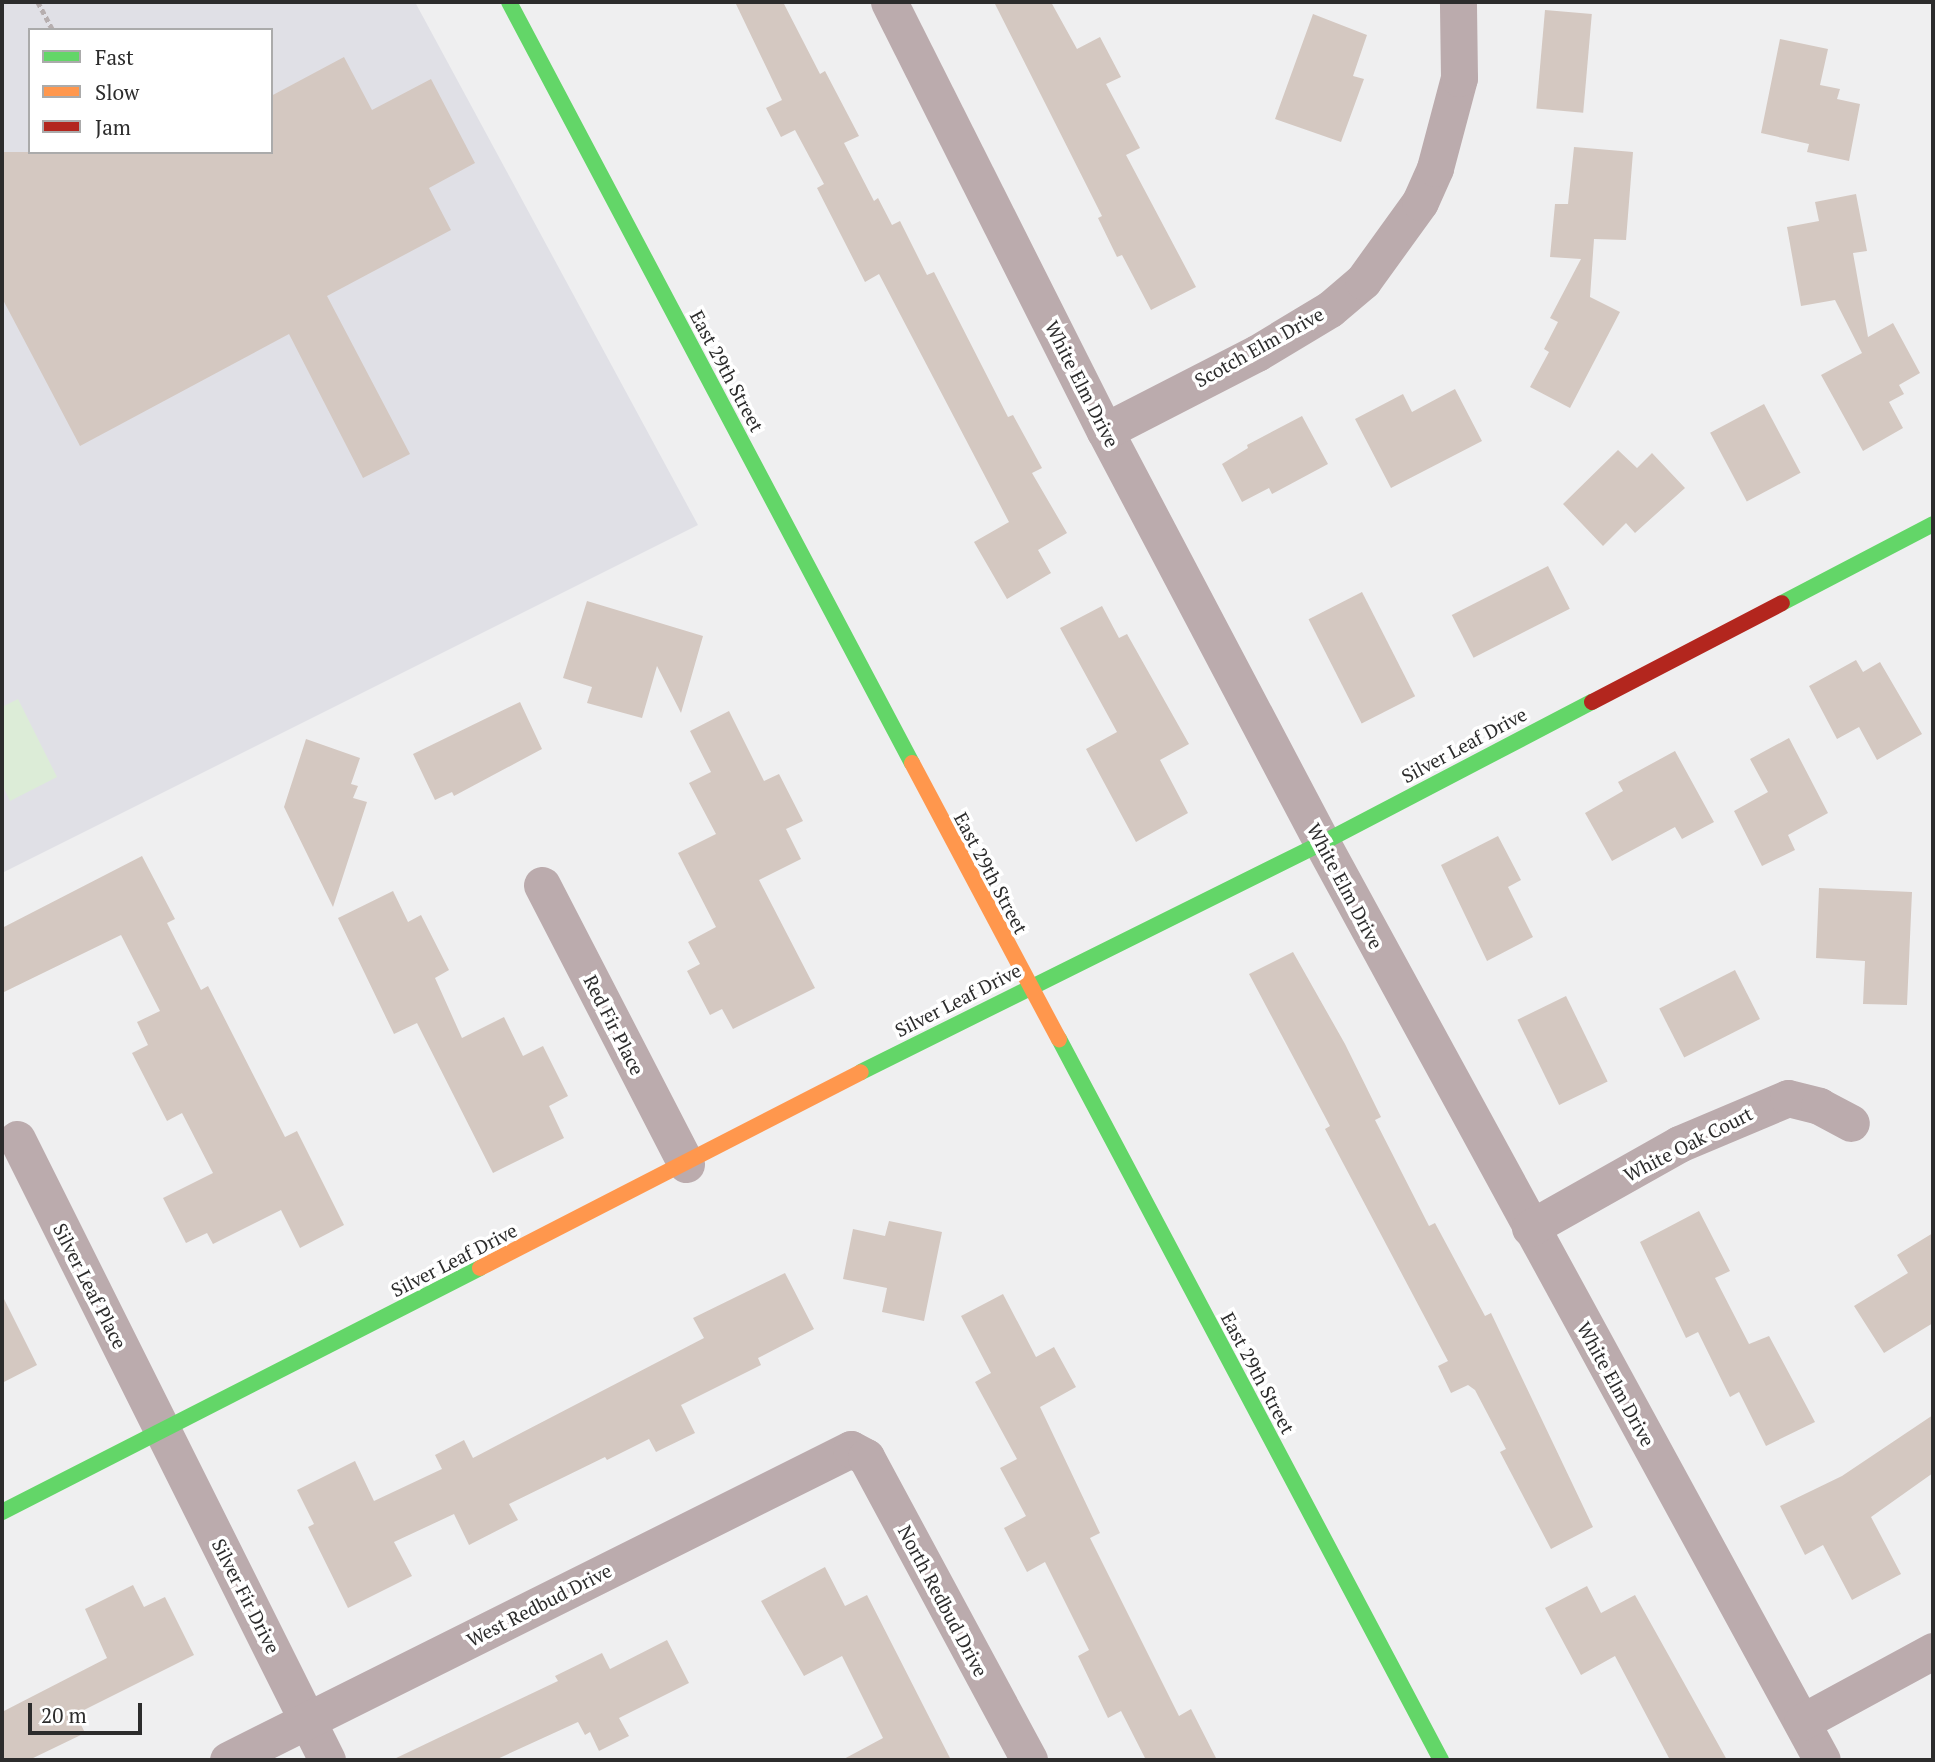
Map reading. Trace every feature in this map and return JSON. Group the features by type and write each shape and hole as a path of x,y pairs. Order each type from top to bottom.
{"street":[{"name":"East 29th Street","path":"509,2 1028,987 1441,1760"},
{"name":"White Elm Drive","path":"889,2 1105,431 1322,843 1822,1760"},
{"name":"Scotch Elm Drive","path":"1105,431 1257,353 1330,309 1363,281 1420,202 1435,168 1459,78 1458,2"},
{"name":"Silver Leaf Drive","path":"2,1512 164,1433 1028,987 1322,843 1933,524"},
{"name":"Red Fir Place","path":"542,886 686,1164"},
{"name":"White Oak Court","path":"1530,1228 1679,1144 1788,1098 1819,1106 1851,1123"},
{"name":"Silver Leaf Place","path":"17,1139 164,1433"},
{"name":"Silver Fir Drive","path":"164,1433 327,1760"},
{"name":"West Redbud Drive","path":"228,1760 851,1449"},
{"name":"North Redbud Drive","path":"851,1449 866,1457 1029,1760"},
{"path":"1802,1722 1933,1651"}],"path":[{"path":"38,2 52,28"}],"shaded area":[{"path":"2,2 415,2 698,525 2,873"}],"green space":[{"path":"18,699 57,777 10,801 2,784 2,707"}],"building":[{"path":"735,2 783,2 820,74 825,71 859,136 844,143 874,201 878,198 892,225 900,221 927,275 934,272 1008,417 1013,415 1042,468 1032,473 1067,533 1038,550 1051,573 1007,599 974,542 1009,522 879,274 865,282 817,188 824,184 795,130 781,137 766,108 782,100"},
{"path":"994,2 1051,2 1077,49 1100,37 1121,77 1106,84 1140,148 1126,155 1196,287 1151,310 1122,255 1117,257 1098,218 1102,216"},
{"path":"1545,10 1592,14 1583,113 1536,109"},
{"path":"1313,14 1367,35 1353,76 1364,79 1341,142 1275,119"},
{"path":"1780,39 1828,49 1820,85 1840,89 1837,99 1860,104 1849,161 1807,152 1809,144 1761,133"},
{"path":"344,57 372,110 431,79 475,163 429,188 451,230 327,296 410,454 363,478 289,334 80,446 2,298 2,152 273,154 273,95"},
{"path":"1574,147 1633,152 1626,240 1594,239 1590,297 1620,312 1570,408 1530,387 1549,352 1544,349 1558,322 1550,318 1581,259 1550,257 1555,204 1568,204"},
{"path":"1856,194 1867,251 1853,253 1868,337 1893,323 1920,373 1899,385 1904,394 1889,402 1903,428 1863,451 1821,375 1862,353 1835,300 1801,306 1787,227 1819,221 1815,202"},
{"path":"1455,389 1482,441 1391,488 1355,419 1403,394 1412,412"},
{"path":"1764,404 1801,473 1747,502 1710,433"},
{"path":"1302,416 1328,464 1272,494 1269,488 1242,502 1222,464 1248,448 1247,445"},
{"path":"1618,450 1637,468 1652,453 1685,488 1635,533 1626,523 1603,546 1563,504"},
{"path":"1548,566 1570,609 1474,658 1452,615"},
{"path":"1362,592 1415,696 1362,723 1309,619"},
{"path":"587,601 703,636 681,713 657,666 642,718 587,703 592,687 563,678"},
{"path":"1102,606 1119,638 1127,634 1189,744 1160,760 1188,813 1136,842 1086,749 1117,732 1060,628"},
{"path":"1856,660 1863,672 1880,662 1922,734 1877,760 1859,727 1837,739 1809,686"},
{"path":"520,702 542,749 454,796 452,792 435,800 413,754"},
{"path":"729,711 764,781 779,774 803,821 786,829 801,859 759,880 815,988 733,1029 722,1009 710,1015 687,971 700,964 688,942 716,927 678,853 716,834 689,783 711,772 690,731"},
{"path":"1789,738 1828,813 1788,835 1795,850 1762,866 1734,811 1768,792 1750,759"},
{"path":"306,739 360,758 351,784 358,786 353,798 367,802 333,907 284,807"},
{"path":"1675,751 1714,822 1682,839 1675,827 1612,861 1585,813 1623,791 1618,782"},
{"path":"1498,836 1521,880 1508,887 1533,937 1487,961 1441,865"},
{"path":"142,856 175,919 167,923 201,990 208,986 285,1137 297,1131 344,1225 300,1248 281,1210 213,1244 207,1233 186,1243 163,1198 213,1173 182,1113 167,1121 132,1053 148,1045 137,1022 160,1011 121,935 2,993 2,928"},
{"path":"1819,888 1912,892 1907,1005 1863,1004 1865,961 1816,958"},
{"path":"393,891 408,922 421,915 449,970 435,978 462,1038 504,1017 523,1056 543,1046 568,1096 549,1106 564,1138 493,1173 417,1023 394,1034 338,918"},
{"path":"1293,952 1345,1044 1381,1117 1375,1120 1429,1226 1435,1223 1485,1316 1491,1313 1593,1527 1551,1549 1500,1452 1506,1449 1475,1390 1468,1385 1451,1393 1438,1366 1448,1361 1325,1129 1330,1126 1249,974"},
{"path":"1735,970 1760,1019 1684,1058 1659,1009"},
{"path":"1566,996 1608,1081 1559,1105 1517,1020"},
{"path":"1699,1211 1730,1271 1715,1278 1749,1344 1769,1336 1815,1422 1766,1446 1739,1392 1730,1397 1698,1332 1686,1338 1640,1242"},
{"path":"889,1221 942,1232 924,1321 882,1312 887,1288 843,1279 853,1229 885,1236"},
{"path":"1933,1233 1933,1323 1884,1353 1854,1306 1908,1273 1897,1255"},
{"path":"785,1273 814,1329 758,1358 761,1365 681,1405 695,1433 656,1452 649,1439 607,1460 605,1457 509,1504 518,1520 469,1545 454,1514 394,1542 412,1576 348,1608 308,1527 314,1524 297,1490 355,1461 374,1501 442,1469 435,1455 464,1440 473,1458 704,1338 693,1318"},
{"path":"1003,1294 1036,1357 1054,1347 1076,1387 1040,1407 1100,1533 1090,1538 1179,1716 1191,1709 1217,1760 1146,1760 1121,1711 1108,1718 1078,1656 1089,1650 1045,1562 1027,1572 1004,1528 1026,1516 1000,1468 1017,1459 975,1382 991,1373 961,1316"},
{"path":"2,1295 37,1365 2,1383"},
{"path":"1933,1415 1933,1473 1871,1517 1901,1574 1852,1600 1823,1545 1805,1555 1780,1506 1842,1476"},
{"path":"825,1567 845,1606 867,1595 951,1760 842,1760 883,1738 842,1656 804,1676 761,1601"},
{"path":"133,1585 144,1607 165,1597 194,1655 76,1714 85,1733 29,1760 2,1760 2,1712 107,1658 85,1609"},
{"path":"1587,1586 1601,1613 1635,1595 1727,1760 1670,1760 1615,1656 1581,1675 1545,1608"},
{"path":"667,1640 689,1683 619,1718 629,1736 599,1751 590,1732 585,1735 578,1722 495,1760 392,1760 558,1681 555,1676 602,1653 610,1669"}],"traffic: fast":[{"path":"509,2 912,763"},
{"path":"1782,603 1933,524"},
{"path":"861,1072 1322,843 1592,702"},
{"path":"1059,1039 1441,1760"},
{"path":"2,1512 480,1268"}],"traffic: slow":[{"path":"912,763 1059,1039"},
{"path":"480,1268 861,1072"}],"traffic: jam":[{"path":"1592,702 1782,603"}]}
